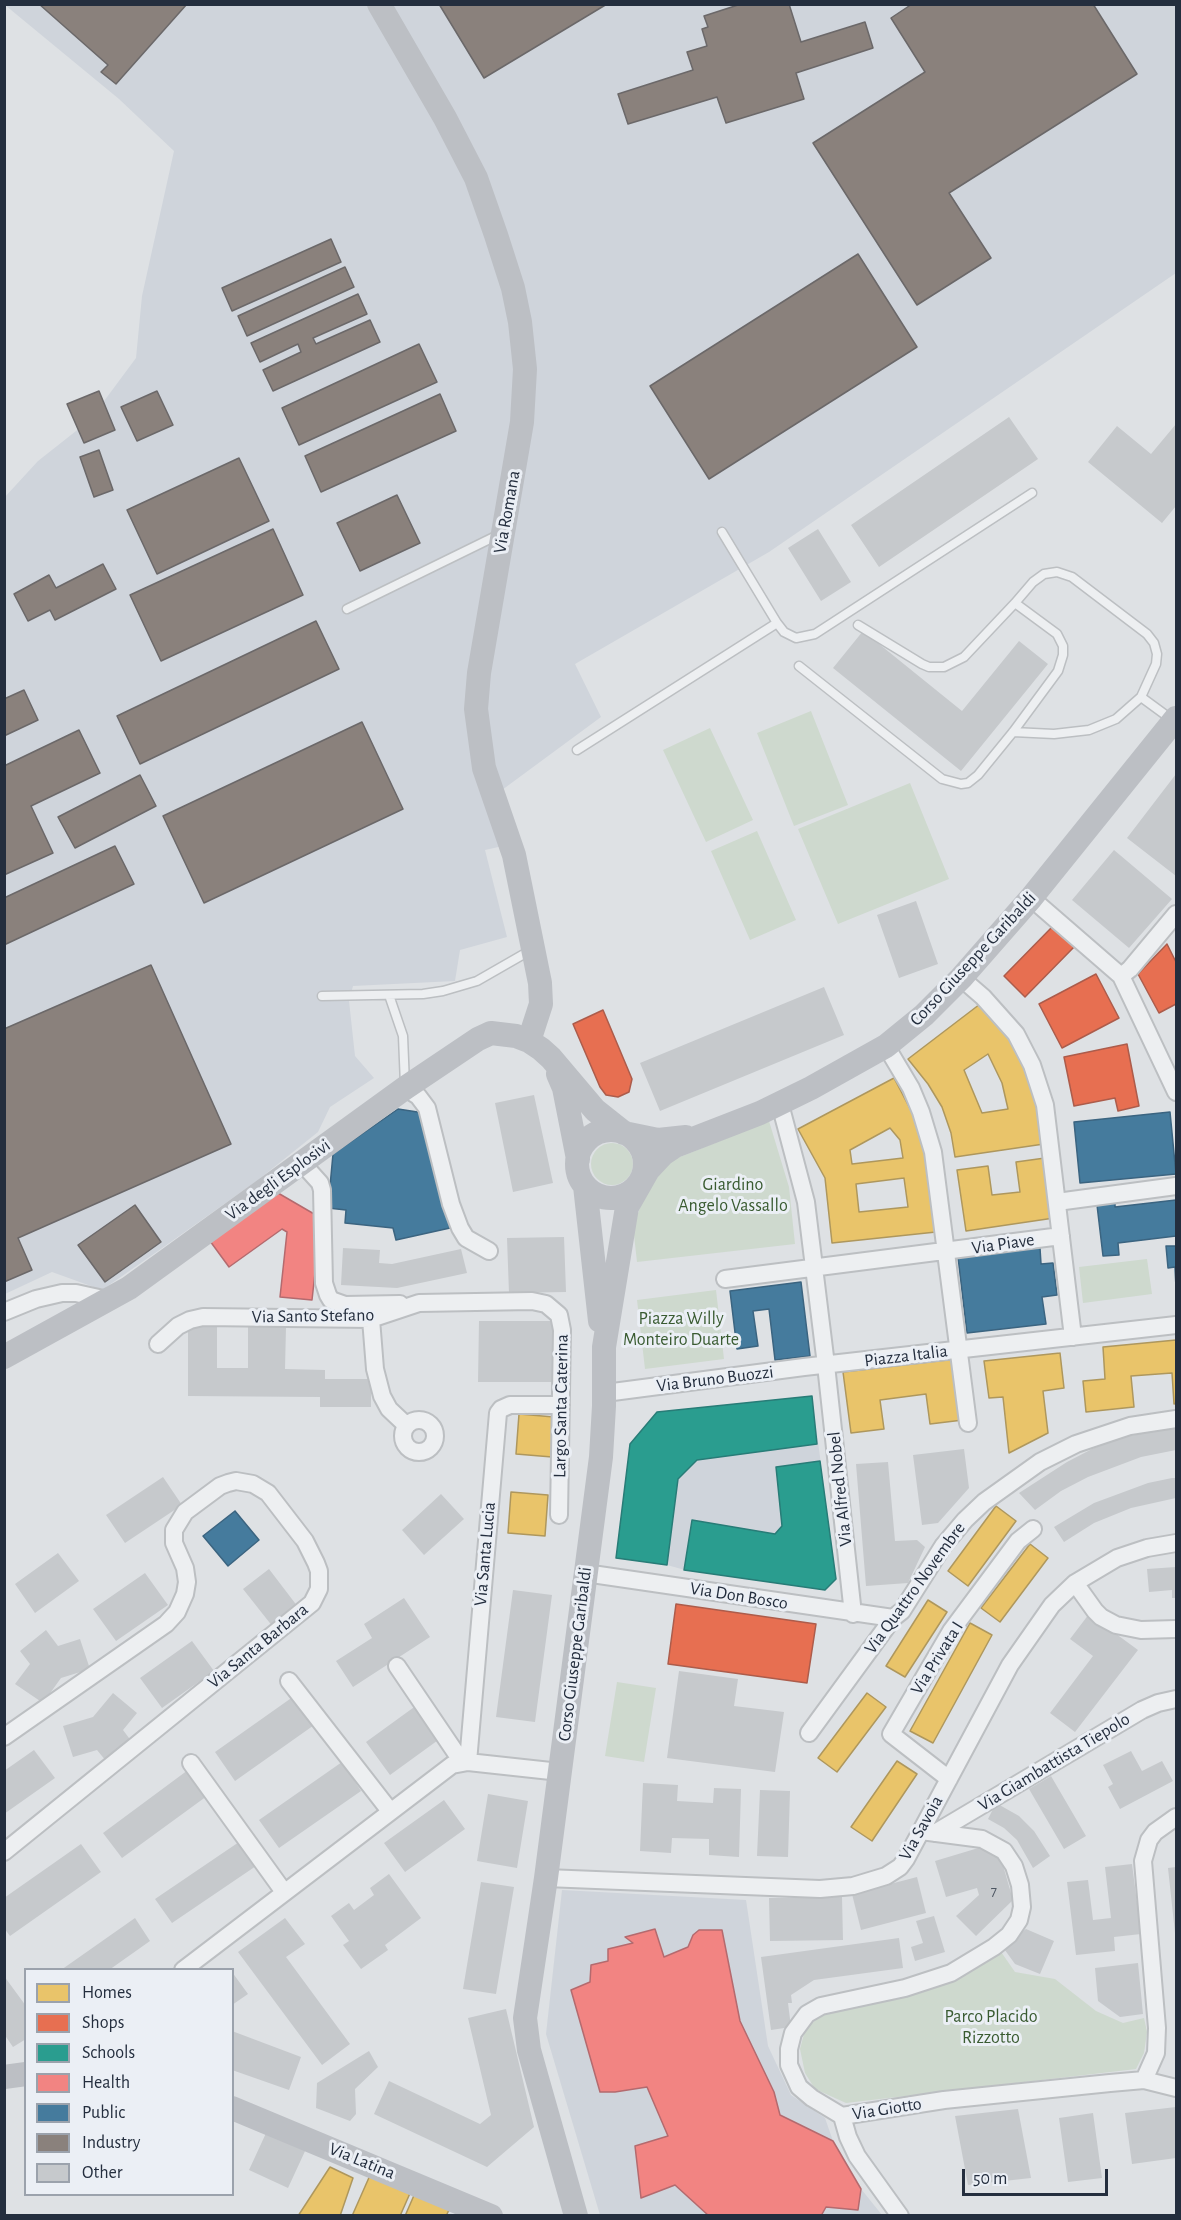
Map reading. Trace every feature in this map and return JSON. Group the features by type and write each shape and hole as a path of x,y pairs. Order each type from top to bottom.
{"main road":[{"name":"Via Romana","path":"380,4 445,118 476,178 517,306 525,356 523,411 479,673 477,719 480,750 489,786 514,855 531,950 540,983 541,1004 529,1041"},
{"name":"Corso Giuseppe Garibaldi","path":"576,2216 536,2078 525,2028 601,1457 605,1393 604,1347 627,1207 654,1162 675,1146 780,1104 886,1046 924,1015 961,978 1031,898 1176,721"},
{"name":"Via degli Esplosivi","path":"4,1357 108,1300 145,1276 405,1088 483,1036 504,1033 529,1041 551,1059 595,1110 624,1133"},
{"name":"Via degli Esplosivi","path":"551,1059 564,1088 578,1159"},
{"path":"585,1186 601,1197 613,1198 630,1192 639,1184 645,1165 640,1146 624,1133 614,1131 595,1135 581,1149 578,1159 579,1173 585,1186 594,1279 604,1347"},
{"name":"Corso Giuseppe Garibaldi","path":"624,1133 649,1139 667,1140 714,1131"},
{"path":"4,2077 24,2074"},
{"name":"Via Latina","path":"234,2109 492,2216"}],"street":[{"path":"1031,898 1121,976 1176,1092"},
{"path":"1121,976 1130,969 1176,914"},
{"path":"961,978 1000,1014 1025,1048 1045,1105 1073,1337"},
{"name":"Piazza Italia","path":"826,1365 960,1350 937,1177 929,1138 921,1112 906,1078 886,1046"},
{"path":"405,1088 418,1096 427,1108 451,1204 460,1228 471,1242 489,1251"},
{"path":"780,1104 803,1189 826,1365"},
{"path":"302,1163 320,1183 322,1190 325,1290 331,1300 350,1305 419,1303"},
{"path":"1057,1202 1176,1186"},
{"name":"Via Piave","path":"946,1252 1060,1236"},
{"path":"724,1279 946,1252"},
{"path":"4,1312 36,1299 62,1293 76,1293 108,1300"},
{"name":"Via Santo Stefano","path":"158,1344 178,1326 203,1317 371,1319 419,1303 532,1301 546,1304"},
{"name":"Largo Santa Caterina","path":"546,1304 556,1311 561,1322 560,1515"},
{"path":"371,1319 375,1369 382,1396 389,1409 406,1425"},
{"path":"968,1423 960,1350 1176,1325"},
{"name":"Via Bruno Buozzi","path":"605,1393 826,1365"},
{"name":"Via Alfred Nobel","path":"826,1365 854,1614"},
{"name":"Via Santa Lucia","path":"465,1762 498,1413 501,1409 515,1404 561,1405"},
{"name":"Via Quattro Novembre","path":"808,1732 893,1618 902,1611 934,1560 965,1520 999,1490 1023,1472 1058,1452 1095,1437 1130,1426 1176,1419"},
{"name":"Via Santa Barbara","path":"4,1737 166,1624 177,1612 185,1594 187,1582 185,1568 174,1543 174,1530 185,1512 220,1486 228,1483 247,1482 268,1493 305,1541 316,1563 319,1571 319,1589 312,1603 4,1852"},
{"name":"Via Privata I","path":"949,1779 891,1734 951,1631 1018,1541 1033,1529"},
{"name":"Via Savoia","path":"546,1878 820,1889 854,1886 886,1876 900,1867 928,1832 949,1779 1000,1683 1028,1636 1052,1605 1089,1573 1125,1555 1176,1543"},
{"name":"Via Don Bosco","path":"585,1573 893,1618"},
{"path":"1075,1583 1095,1611 1116,1625 1141,1630 1176,1629"},
{"path":"397,1666 465,1762"},
{"path":"289,1681 390,1811"},
{"name":"Via Giambattista Tiepolo","path":"928,1832 1142,1710 1176,1699"},
{"path":"186,1968 447,1768 465,1762 560,1772"},
{"path":"191,1763 284,1892"},
{"path":"1144,2080 1156,2053 1157,2028 1143,1861 1149,1840 1163,1825 1176,1817"},
{"name":"Via Giotto","path":"928,1832 982,1839 1004,1851 1014,1866 1020,1885 1022,1907 1019,1920 1009,1935 994,1947 951,1972 911,1986 821,2006 802,2020 793,2033 789,2049 791,2073 805,2092 842,2116 952,2099 1144,2080 1176,2088"},
{"path":"842,2116 857,2156 900,2216"}],"lane":[{"path":"722,532 777,623 784,632 802,638 815,634 1032,493"},
{"path":"347,609 504,532"},
{"path":"858,626 922,664 929,667 944,667 964,657 1033,582 1044,574 1057,572 1072,577 1147,634 1154,643 1157,654 1156,664 1141,697 1116,718 1089,730 1054,734 1013,732"},
{"path":"799,666 947,782 961,784 974,779 1013,732 1058,671 1063,655 1063,646 1057,633 1015,603"},
{"path":"577,750 777,623"},
{"path":"1141,697 1176,721"},
{"path":"322,996 432,993 466,985 531,950"},
{"path":"389,995 403,1036 405,1088"}],"shaded area":[{"path":"5,5 1176,5 1176,273 769,552 575,664 601,717 502,790 503,846 485,850 507,937 460,950 455,981 353,986 349,1001 355,1056 374,1078 330,1107 318,1132 258,1180 102,1290 52,1272 5,1294 4,498 38,461 90,420 136,358 142,296 174,151 119,99"},
{"path":"812,1396 836,1579 825,1590 616,1558 657,1412"},
{"path":"562,1890 746,1900 768,2046 791,2095 825,2118 841,2164 882,2215 600,2215 546,2034"}],"green space":[{"path":"811,711 848,805 794,826 757,733"},
{"path":"710,728 753,820 706,842 663,750"},
{"path":"910,783 949,879 838,924 798,829"},
{"path":"757,831 796,920 750,940 711,851"},
{"name":"Giardino Angelo Vassallo","path":"769,1121 789,1187 795,1244 637,1262 633,1226 645,1195 662,1168 675,1159"},
{"path":"612,1143 627,1149 633,1164 627,1179 612,1185 597,1179 591,1164 597,1149"},
{"path":"1147,1259 1152,1294 1083,1303 1079,1267"},
{"name":"Piazza Willy Monteiro Duarte","path":"716,1290 724,1359 645,1369 637,1300"},
{"path":"617,1682 656,1688 644,1762 605,1756"},
{"name":"Parco Placido Rizzotto","path":"999,1949 1015,1972 1055,1979 1096,2011 1123,2023 1144,2018 1147,2032 1144,2053 1136,2069 846,2103 815,2089 805,2073 800,2049 805,2030 823,2013 928,1990 970,1972"}],"building: Homes":[{"path":"984,1001 1015,1041 1035,1087 1044,1144 955,1157 951,1133 942,1107 928,1084 908,1059","holes":["988,1054 1002,1083 1008,1109 982,1113 964,1070"]},
{"path":"894,1078 925,1137 936,1232 832,1243 825,1178 798,1129","holes":["890,1128 900,1140 903,1158 852,1164 850,1150","904,1178 908,1207 859,1212 856,1184"]},
{"path":"1045,1158 1054,1218 966,1231 957,1170 988,1166 992,1195 1020,1192 1016,1162"},
{"path":"1176,1340 1176,1403 1174,1404 1172,1373 1131,1376 1134,1407 1086,1412 1083,1381 1105,1379 1103,1347"},
{"path":"1060,1353 1064,1388 1043,1391 1048,1433 1009,1453 1003,1397 989,1398 984,1361"},
{"path":"956,1359 963,1420 930,1424 926,1394 880,1400 884,1429 851,1433 843,1372"},
{"path":"519,1414 554,1417 552,1457 516,1454"},
{"path":"511,1492 548,1495 545,1536 508,1533"},
{"path":"996,1506 1016,1521 968,1586 948,1571"},
{"path":"1030,1544 1048,1558 1000,1622 981,1608"},
{"path":"928,1600 947,1612 905,1677 886,1666"},
{"path":"970,1623 992,1635 933,1743 910,1731"},
{"path":"867,1693 886,1707 837,1772 818,1758"},
{"path":"897,1761 917,1774 872,1841 851,1827"},
{"path":"330,2167 353,2178 340,2216 298,2216"},
{"path":"371,2173 411,2191 400,2216 352,2216"},
{"path":"415,2193 450,2208 446,2216 405,2216"}],"building: Shops":[{"path":"1053,926 1074,947 1025,997 1004,976"},
{"path":"1167,944 1176,962 1176,1004 1159,1013 1138,974"},
{"path":"1096,974 1119,1018 1062,1048 1039,1004"},
{"path":"603,1010 632,1079 629,1092 618,1097 606,1095 600,1087 573,1024"},
{"path":"1127,1044 1139,1106 1118,1111 1115,1098 1074,1106 1064,1057"},
{"path":"676,1604 816,1624 807,1683 668,1664"}],"building: Schools":[{"path":"812,1396 817,1444 697,1460 678,1479 667,1565 616,1558 630,1444 657,1412"},
{"path":"820,1461 836,1579 825,1590 684,1570 692,1520 775,1534 782,1526 776,1467"}],"building: Health":[{"path":"278,1193 321,1218 312,1300 280,1297 287,1232 282,1229 229,1267 210,1241"},
{"path":"655,1929 664,1957 688,1947 693,1935 699,1930 722,1930 740,2021 774,2092 780,2115 833,2141 861,2189 858,2210 826,2207 821,2216 709,2216 675,2185 641,2198 635,2146 668,2136 647,2087 600,2092 571,1990 590,1982 591,1965 608,1961 608,1949 633,1943 625,1937"}],"building: Public":[{"path":"398,1109 424,1113 450,1228 396,1240 393,1228 345,1223 346,1210 328,1208 333,1154"},
{"path":"1170,1112 1176,1174 1080,1183 1074,1122"},
{"path":"1176,1200 1176,1236 1118,1243 1119,1255 1103,1256 1097,1205 1115,1203 1115,1207"},
{"path":"1166,1246 1176,1246 1176,1288 1175,1267 1168,1268"},
{"path":"1040,1248 1041,1264 1053,1263 1057,1295 1042,1297 1046,1324 967,1333 958,1257"},
{"path":"801,1282 810,1356 775,1360 769,1309 753,1311 758,1346 737,1349 730,1291"},
{"path":"235,1511 259,1540 228,1566 203,1536"}],"building: Industry":[{"path":"39,4 187,4 116,84 101,72 108,65"},
{"path":"439,4 607,4 484,78"},
{"path":"741,4 789,4 801,42 865,22 873,48 796,73 804,99 726,123 717,97 628,124 618,94 693,70 687,52 707,46 702,29 708,27 704,16"},
{"path":"912,4 1093,4 1137,74 949,193 991,258 917,305 813,143 925,72 891,18"},
{"path":"331,239 341,262 232,311 222,288"},
{"path":"858,254 917,347 709,479 650,386"},
{"path":"345,267 354,287 247,336 238,316"},
{"path":"358,294 367,314 313,338 316,344 370,320 380,342 273,391 263,370 301,352 298,344 260,362 251,343"},
{"path":"419,344 437,382 299,445 282,408"},
{"path":"99,391 115,430 84,443 67,404"},
{"path":"157,391 173,425 137,441 121,407"},
{"path":"440,394 456,431 321,492 305,456"},
{"path":"99,450 113,490 94,497 80,457"},
{"path":"239,458 269,521 157,574 127,510"},
{"path":"397,495 420,543 360,571 337,523"},
{"path":"273,529 303,595 161,661 130,595"},
{"path":"103,564 116,589 55,620 50,610 28,621 14,594 49,575 56,588"},
{"path":"316,621 339,669 140,764 117,716"},
{"path":"24,690 38,720 4,736 4,699"},
{"path":"362,722 403,809 204,903 163,816"},
{"path":"79,730 100,773 31,806 53,853 4,875 4,766"},
{"path":"140,775 156,806 75,848 58,817"},
{"path":"115,846 134,884 4,945 4,898"},
{"path":"151,965 231,1144 18,1238 32,1270 4,1282 4,1029"},
{"path":"135,1205 161,1242 105,1282 78,1245"}],"building: Other":[{"path":"1009,417 1038,459 879,567 851,525"},
{"path":"1176,424 1176,506 1162,523 1088,462 1117,426 1151,454"},
{"path":"818,529 851,582 821,601 788,548"},
{"path":"863,631 962,711 1019,641 1048,664 961,771 833,668"},
{"path":"1176,774 1175,831 1176,876 1127,838"},
{"path":"1114,850 1172,899 1129,948 1072,900"},
{"path":"916,901 938,964 899,978 877,915"},
{"path":"824,987 844,1035 660,1111 640,1063"},
{"path":"534,1095 553,1183 513,1192 495,1103"},
{"path":"564,1237 566,1292 509,1293 507,1238"},
{"path":"343,1248 380,1250 379,1263 392,1264 461,1249 467,1273 397,1288 341,1285"},
{"path":"479,1321 554,1321 554,1382 478,1382"},
{"path":"188,1327 217,1327 217,1368 248,1368 248,1327 286,1327 285,1369 325,1370 325,1379 371,1379 371,1407 320,1407 320,1397 188,1396"},
{"path":"1176,1427 1176,1450 1141,1457 1088,1477 1061,1491 1035,1510 1019,1493 1092,1449 1120,1438"},
{"path":"964,1449 969,1488 938,1523 922,1525 913,1455"},
{"path":"888,1462 895,1541 917,1540 925,1547 908,1583 866,1586 856,1464"},
{"path":"163,1477 182,1505 125,1543 106,1515"},
{"path":"1176,1478 1176,1498 1131,1508 1094,1523 1064,1542 1054,1527 1094,1503 1148,1483"},
{"path":"441,1494 464,1519 424,1555 402,1530"},
{"path":"58,1553 79,1581 35,1613 15,1584"},
{"path":"1176,1567 1176,1598 1172,1598 1172,1590 1149,1592 1147,1569"},
{"path":"269,1569 298,1607 273,1627 243,1589"},
{"path":"145,1573 168,1605 116,1641 93,1609"},
{"path":"513,1590 552,1595 535,1722 496,1717"},
{"path":"404,1598 430,1637 353,1687 336,1661 372,1638 364,1624"},
{"path":"1089,1614 1138,1650 1075,1732 1050,1713 1093,1656 1070,1639"},
{"path":"46,1630 58,1646 80,1639 90,1669 61,1678 43,1703 15,1684 30,1664 20,1651"},
{"path":"192,1641 214,1671 162,1708 140,1678"},
{"path":"679,1671 738,1679 734,1706 784,1712 775,1772 667,1758"},
{"path":"113,1693 137,1713 123,1730 132,1742 106,1761 97,1750 73,1757 63,1726 93,1717"},
{"path":"297,1694 317,1723 235,1781 215,1752"},
{"path":"417,1705 441,1738 390,1775 366,1742"},
{"path":"34,1750 55,1778 4,1814 4,1771"},
{"path":"1131,1751 1142,1771 1162,1761 1173,1781 1120,1809 1108,1787 1113,1784 1103,1765"},
{"path":"342,1762 361,1791 279,1848 259,1820"},
{"path":"188,1770 207,1796 122,1858 103,1833"},
{"path":"1051,1776 1086,1836 1064,1849 1029,1789"},
{"path":"643,1783 678,1785 677,1801 713,1803 714,1788 741,1789 739,1857 709,1855 709,1839 672,1838 671,1853 640,1851"},
{"path":"760,1790 790,1791 788,1857 757,1856"},
{"path":"488,1794 528,1801 517,1868 477,1861"},
{"path":"444,1800 465,1829 405,1872 384,1843"},
{"path":"996,1803 1019,1816 1034,1831 1050,1856 1033,1868 1017,1840 1004,1828 988,1819"},
{"path":"239,1842 256,1866 172,1923 155,1899"},
{"path":"81,1844 101,1872 10,1936 4,1928 4,1898"},
{"path":"985,1846 1000,1855 1013,1900 976,1936 956,1916 979,1895 977,1888 946,1897 935,1861"},
{"path":"1132,1864 1141,1934 1114,1937 1115,1951 1076,1955 1067,1882 1088,1880 1093,1920 1111,1918 1105,1867"},
{"path":"1176,1867 1176,1933 1175,1933 1168,1868"},
{"path":"389,1874 421,1918 385,1945 388,1950 361,1969 343,1945 349,1941 331,1916 349,1903 354,1910 374,1895 370,1888"},
{"path":"917,1877 926,1913 861,1930 852,1894"},
{"path":"481,1882 514,1887 496,1994 463,1989"},
{"path":"842,1897 843,1940 770,1941 769,1898"},
{"path":"934,1916 945,1952 915,1961 911,1947 923,1943 916,1921"},
{"path":"135,1918 150,1941 112,1968 64,1968"},
{"path":"285,1918 305,1944 286,1957 350,2044 322,2065 238,1952"},
{"path":"1026,1929 1054,1941 1040,1974 1015,1964 1002,1946"},
{"path":"899,1938 903,1968 814,1980 791,1995 792,2003 788,2003 791,2027 771,2030 761,1957"},
{"path":"1138,1963 1143,2014 1120,2017 1098,2001 1095,1968"},
{"path":"234,1975 248,1994 234,2004"},
{"path":"4,1976 24,2003 24,2040 13,2047 4,2034"},
{"path":"506,2009 534,2127 487,2167 374,2114 389,2081 480,2124 491,2115 468,2018"},
{"path":"234,2032 301,2057 289,2090 234,2071"},
{"path":"369,2051 378,2067 355,2089 356,2114 350,2121 316,2108 317,2083"},
{"path":"1176,2107 1176,2158 1132,2164 1125,2113"},
{"path":"1018,2109 1031,2178 968,2185 955,2116"},
{"path":"1093,2113 1102,2178 1068,2182 1059,2118"},
{"path":"267,2131 306,2149 288,2188 249,2170"}]}
